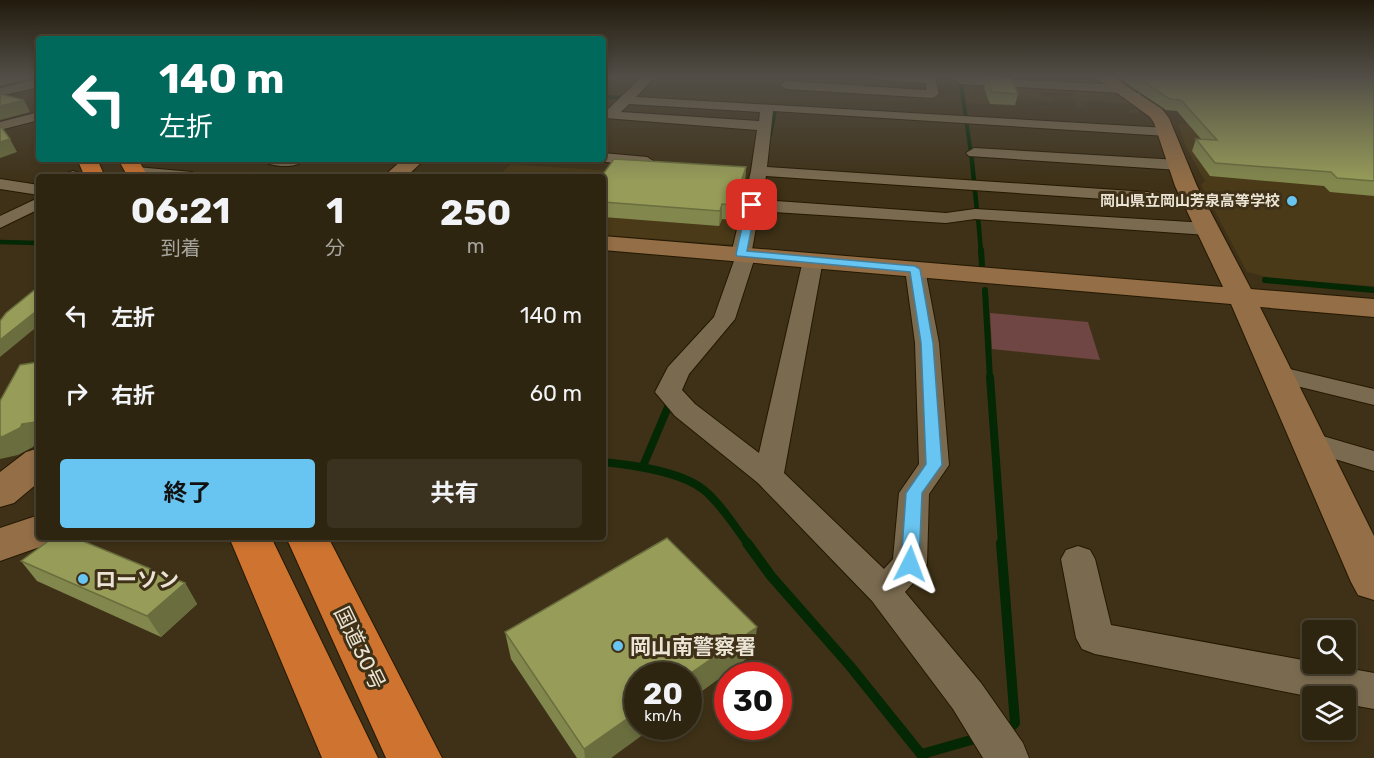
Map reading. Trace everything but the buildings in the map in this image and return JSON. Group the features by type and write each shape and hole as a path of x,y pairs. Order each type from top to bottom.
{"highway":[{"path":"115,162 130,171"},
{"path":"251,540 350,758"},
{"name":"国道30号","path":"308,540 414,758"}],"street":[{"path":"607,115 693,112"},
{"path":"770,112 764,168 735,292 724,319 677,372 668,392 685,410 769,476 884,591 967,696 1008,758"},
{"path":"885,112 964,114 1175,157"},
{"path":"1156,112 1207,229 1242,298 1374,582"},
{"path":"0,126 36,117"},
{"path":"974,153 1175,157"},
{"path":"764,168 974,179 1175,157"},
{"path":"606,158 658,163"},
{"path":"397,174 411,162"},
{"path":"130,171 161,174"},
{"path":"3,187 36,195"},
{"path":"0,201 36,196"},
{"path":"0,222 36,197"},
{"path":"756,205 946,218 975,214 1207,229"},
{"path":"606,243 1374,308"},
{"path":"769,476 813,260"},
{"path":"884,591 910,564 914,493 934,465 927,343 915,269"},
{"path":"1277,374 1374,397"},
{"path":"1309,441 1374,461"},
{"path":"0,493 36,463"},
{"path":"0,545 36,532"},
{"path":"1078,559 1095,638 1374,691"}],"shaded area":[{"name":"岡山県立岡山芳泉高等学校","path":"1183,118 1374,133 1374,286 1271,278 1247,272 1201,185 1205,181 1186,147 1178,124 1187,124"},
{"path":"511,164 752,181 739,245 606,235 606,174 500,174"},
{"path":"990,313 1088,322 1100,360 992,349"}],"waterway":[{"path":"770,135 775,112"},
{"path":"965,112 971,154"},
{"path":"971,152 977,211"},
{"path":"978,217 981,252"},
{"path":"0,242 36,243"},
{"path":"981,250 982,265"},
{"path":"1265,280 1374,290"},
{"path":"985,290 990,379"},
{"path":"990,377 1002,544"},
{"path":"643,466 671,400"},
{"path":"606,462 656,470 694,483 716,502 748,544"},
{"path":"747,543 771,576 850,666 924,758"},
{"path":"1001,543 1015,723 1006,732"},
{"path":"922,754 978,738"}],"place":[{"name":"岡山県立岡山芳泉高等学校","path":"1292,201"},
{"name":"ローソン","path":"83,579"},
{"name":"岡山南警察署","path":"618,646"}],"route":[{"path":"752,205 741,254 915,269 927,343 934,465 914,493 910,564"}]}
